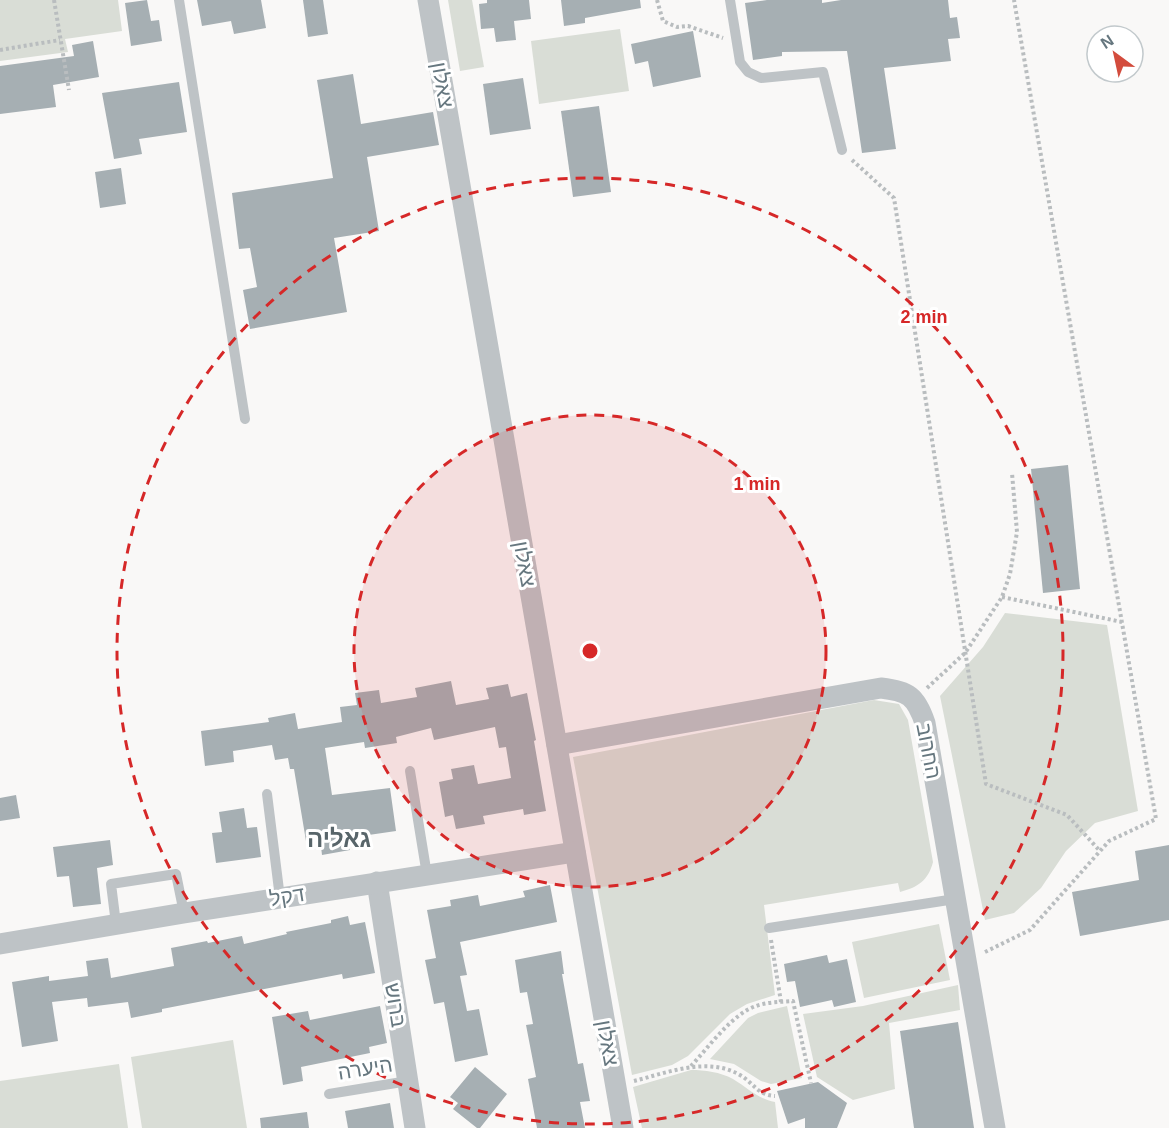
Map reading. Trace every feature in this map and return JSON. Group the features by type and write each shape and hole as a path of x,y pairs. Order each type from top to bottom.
{"street":[{"name":"צאלון","path":"428,0 623,1128"},
{"name":"החרוב","path":"557,745 881,688 906,693 921,710 925,723 995,1128"},
{"name":"דקל","path":"0,944 575,852"},
{"name":"ברוש","path":"377,882 415,1128"}],"lane":[{"path":"179,0 245,419"},
{"path":"730,0 740,62 748,72 761,78 823,72 843,150"},
{"path":"410,771 427,875"},
{"path":"267,794 280,898"},
{"path":"116,924 111,885 176,874 184,913"},
{"path":"770,928 955,899"},
{"name":"היערה","path":"329,1094 408,1081"}],"path":[{"path":"54,0 69,90"},
{"path":"657,0 663,21 677,27 688,26 738,42"},
{"path":"966,961 1030,930 1109,841 1156,819 1014,0"},
{"path":"0,50 60,40"},
{"path":"843,150 894,198 986,784 1067,815 1100,851"},
{"path":"914,700 965,653 1002,597 1010,574 1017,532 1012,473"},
{"path":"1002,597 1122,622"},
{"path":"770,928 781,1002"},
{"path":"691,1066 740,1014 754,1006 793,1001 811,1083"},
{"path":"616,1086 691,1066 726,1069 740,1074 764,1095 775,1096"}],"shaded area":[{"path":"0,0 118,0 122,31 65,39 68,52 0,61"},
{"path":"448,0 472,0 484,67 460,71"},
{"path":"620,29 629,91 539,104 531,41"},
{"path":"1005,613 1107,625 1138,811 1095,823 1066,851 1041,888 1014,913 985,920 940,696 983,647"},
{"path":"874,700 899,704 908,720 933,862 925,879 912,888 900,892 898,883 764,905 775,995 747,1004 730,1014 688,1056 672,1065 632,1075 573,757"},
{"path":"939,924 950,980 864,998 852,942"},
{"path":"958,985 960,1010 889,1023 895,1089 853,1100 817,1077 803,1014 863,1006"},
{"path":"787,1006 802,1078 771,1084 761,1081 734,1064 710,1059 748,1018 758,1013"},
{"path":"233,1040 247,1128 142,1128 131,1057"},
{"path":"119,1064 128,1128 0,1128 0,1081"},
{"path":"691,1070 723,1075 758,1096 775,1102 778,1128 642,1128 633,1087"}],"building":[{"path":"147,0 151,21 159,20 162,41 131,46 125,3"},
{"path":"197,0 261,0 266,28 234,34 231,21 202,26"},
{"path":"303,0 323,0 328,34 308,37"},
{"path":"487,0 529,0 531,19 514,21 516,40 496,42 494,28 481,29 479,4 487,3"},
{"path":"561,0 640,0 641,8 585,18 585,23 564,26"},
{"path":"767,0 822,0 822,3 841,0 948,0 950,18 957,17 960,38 948,39 951,61 884,68 896,149 862,153 847,51 782,52 782,56 753,60 745,3"},
{"path":"693,31 701,77 653,87 648,61 635,64 631,44"},
{"path":"93,41 99,77 53,85 56,107 0,114 0,66 74,56 72,45"},
{"path":"353,74 361,124 433,112 439,145 367,157 379,231 334,238 347,312 250,329 243,290 257,287 250,248 239,249 232,193 333,178 317,80"},
{"path":"523,78 531,129 490,135 483,84"},
{"path":"179,82 187,132 139,139 142,154 114,159 102,93"},
{"path":"599,106 611,192 573,197 561,111"},
{"path":"121,168 126,204 100,208 95,172"},
{"path":"1068,465 1080,589 1043,593 1031,469"},
{"path":"451,681 456,705 489,699 486,688 508,684 511,697 527,693 546,811 524,815 523,809 483,816 485,824 456,829 453,815 445,817 439,782 453,779 451,769 474,765 478,784 511,778 506,747 499,748 495,727 434,740 431,728 396,737 397,743 365,748 364,742 325,748 332,795 390,788 396,831 348,838 350,850 322,855 320,838 306,841 294,769 290,769 288,758 275,760 272,745 233,751 234,762 205,766 201,731 269,722 268,718 295,713 298,729 342,722 340,707 357,705 355,693 379,690 381,703 417,697 415,688"},
{"path":"16,795 20,818 0,821 0,798"},
{"path":"244,808 247,828 257,827 261,857 216,863 212,833 222,832 219,812"},
{"path":"110,840 113,865 97,868 101,904 73,907 69,876 57,877 53,847"},
{"path":"1169,845 1169,920 1080,936 1072,892 1139,880 1135,851"},
{"path":"550,885 557,922 460,942 467,975 460,976 467,1011 479,1009 488,1055 455,1062 444,1002 434,1004 425,960 436,958 427,910 451,906 450,900 478,895 480,906 525,897 523,891"},
{"path":"348,916 350,925 365,922 375,973 343,979 342,974 162,1009 162,1012 131,1018 128,1002 88,1007 87,998 52,1002 58,1041 22,1047 12,982 49,976 49,981 88,976 86,961 108,958 111,978 174,966 171,948 242,936 244,944 287,934 286,932 331,923 331,920"},
{"path":"561,951 564,974 562,974 578,1064 583,1063 590,1101 580,1102 585,1128 537,1128 528,1079 536,1077 526,1025 533,1024 527,992 520,993 515,960"},
{"path":"827,955 829,963 847,959 856,1002 834,1007 832,1000 800,1007 795,981 787,982 784,964"},
{"path":"380,1006 387,1043 369,1047 370,1053 301,1067 303,1081 283,1085 272,1017 308,1011 310,1020"},
{"path":"958,1022 974,1128 914,1128 900,1031"},
{"path":"475,1067 507,1094 480,1128 453,1109 458,1103 450,1097"},
{"path":"818,1082 847,1103 837,1128 805,1128 805,1118 788,1124 777,1091"},
{"path":"390,1103 394,1128 348,1128 345,1111"},
{"path":"307,1112 309,1128 261,1128 260,1118"}],"district":[{"name":"גאליה","path":"339,838"}]}
